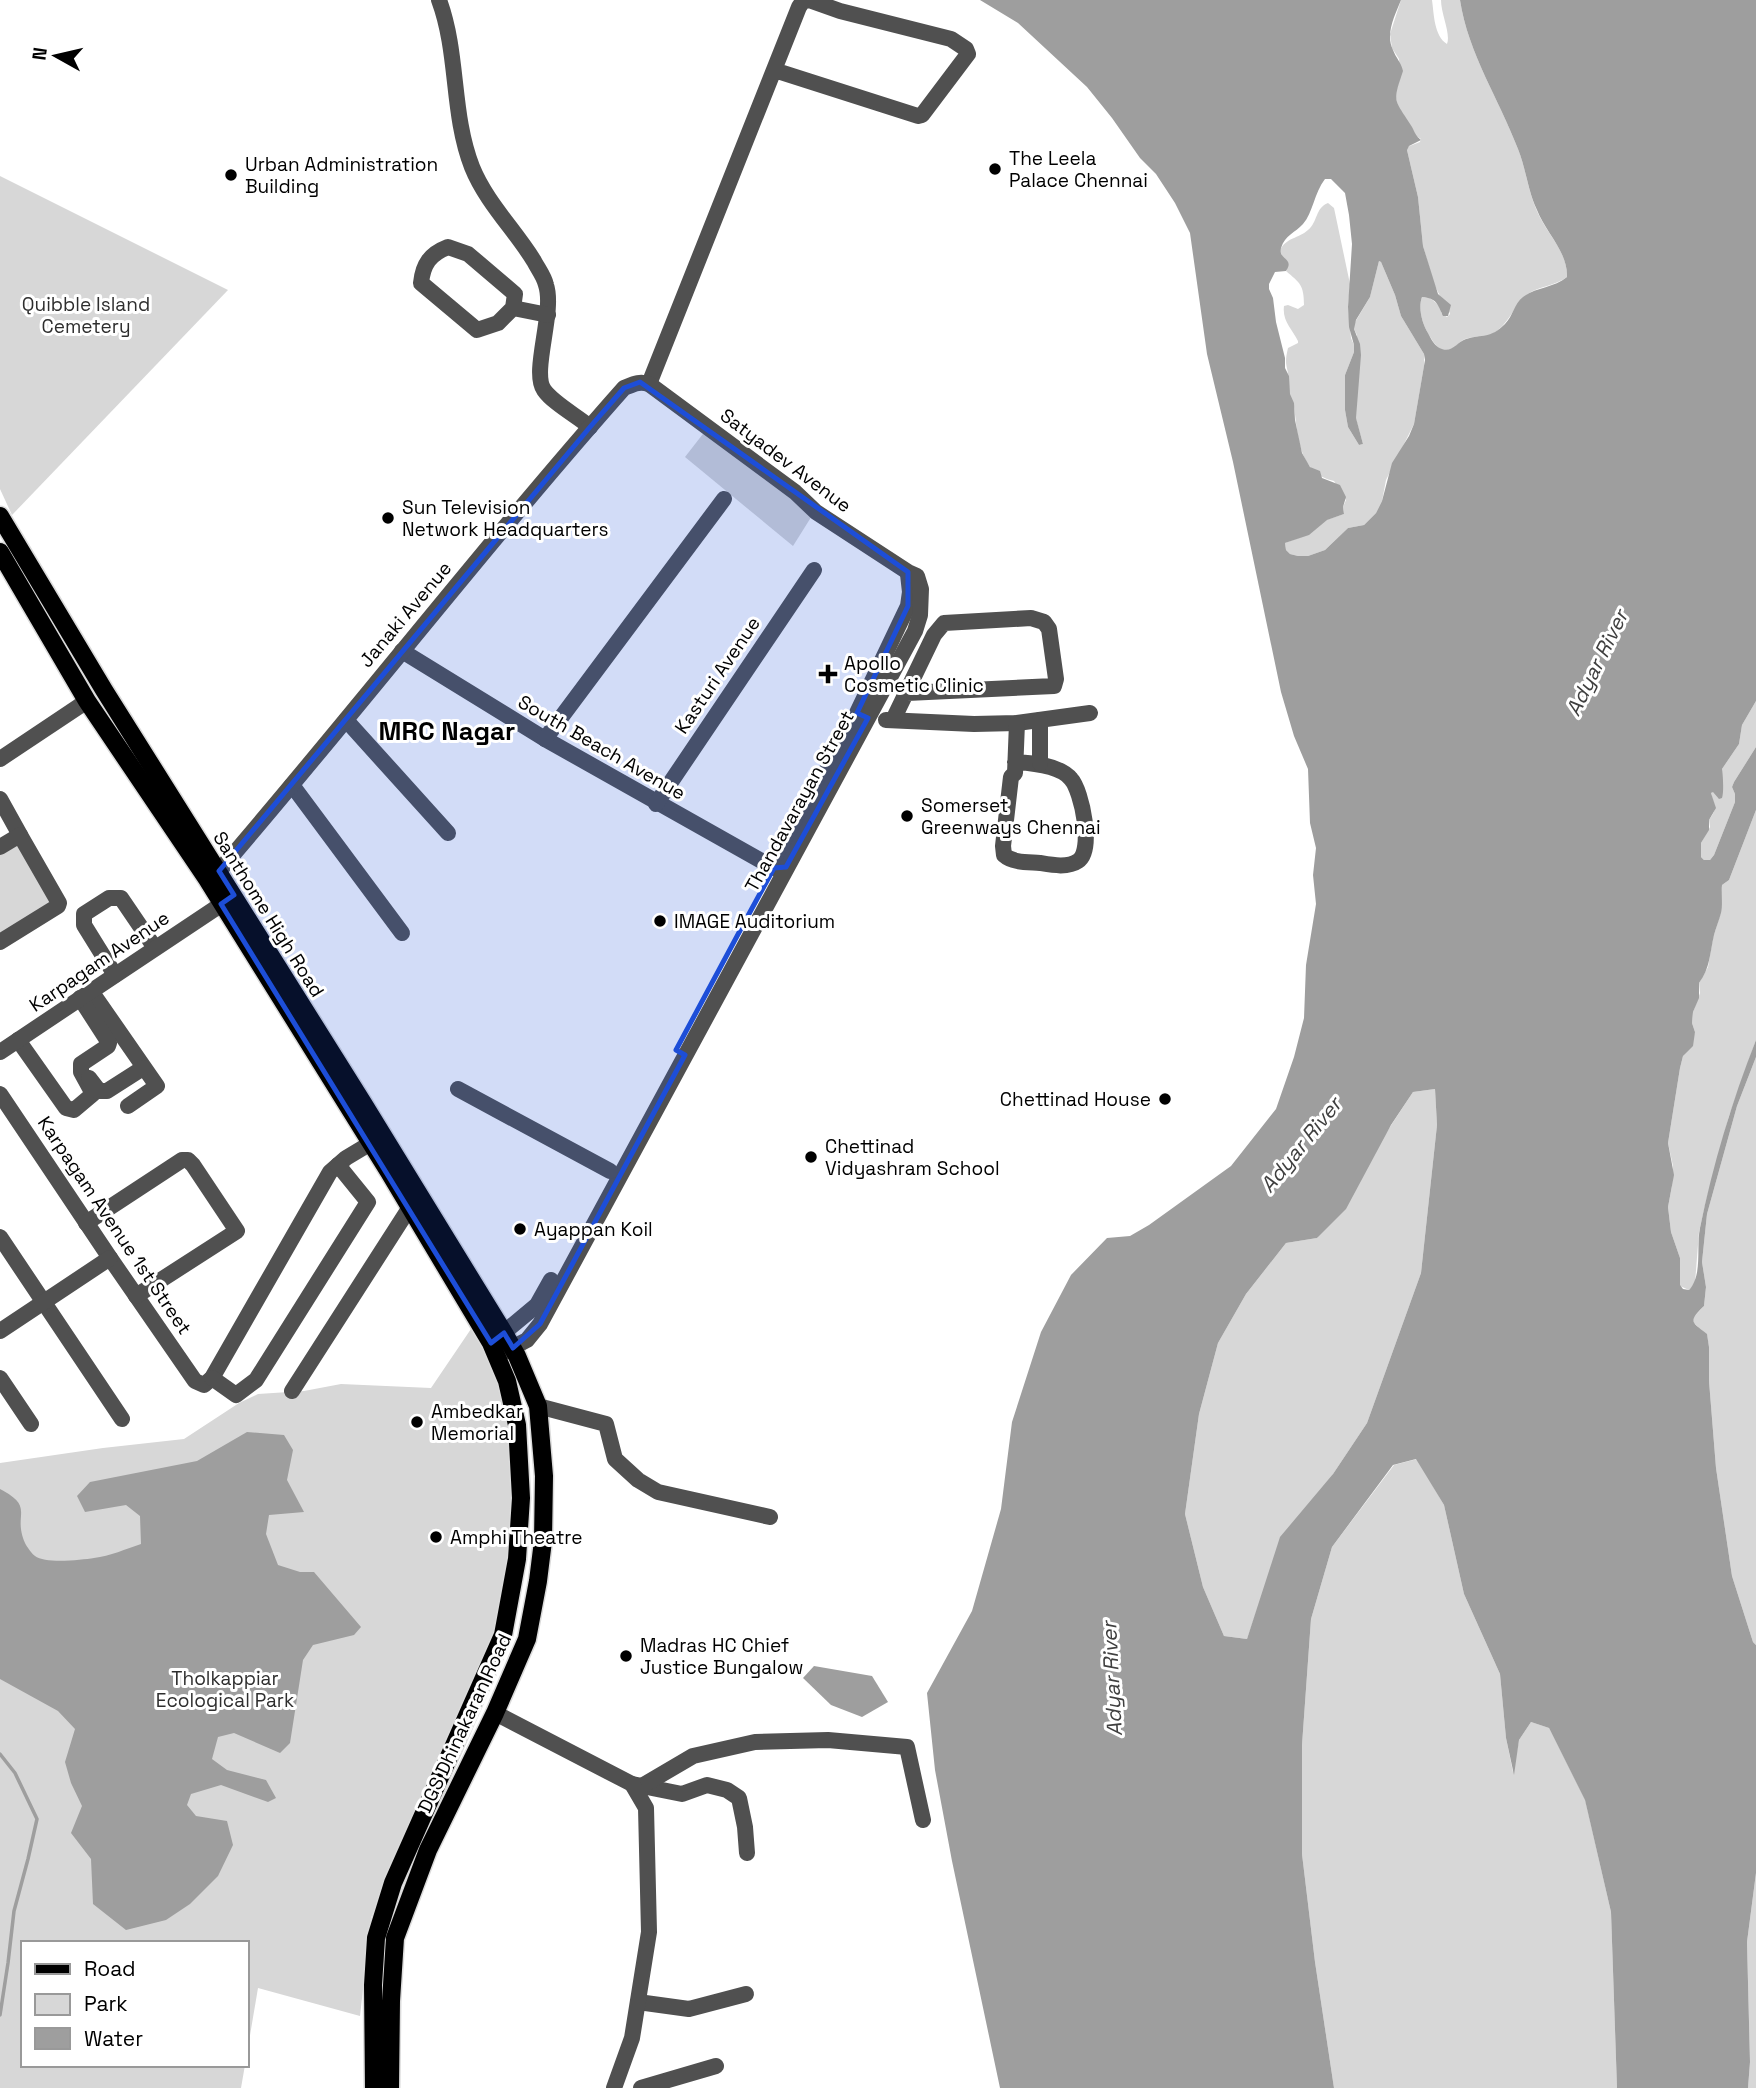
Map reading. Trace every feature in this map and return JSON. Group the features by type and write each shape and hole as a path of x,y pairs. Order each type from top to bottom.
{"main road":[{"name":"Santhome High Road","path":"3,528 104,691 410,1207 501,1345"},
{"name":"Santhome High Road","path":"0,552 87,701 213,875"},
{"name":"Santhome High Road","path":"227,900 501,1345"},
{"name":"DGS Dhinakaran Road","path":"390,2088 391,2001 396,1938 428,1850 495,1713 527,1639 538,1581 543,1541 544,1476 538,1406 501,1345"},
{"name":"DGS Dhinakaran Road","path":"374,2088 373,1985 376,1938 393,1883 503,1635 517,1559 521,1498 517,1425 501,1345"}],"street":[{"path":"439,0 450,45 460,125 471,166 479,183 526,248 547,286 548,315 540,381 542,387 547,394 590,427"},
{"path":"644,383 799,7 806,0 951,39 968,52 959,68 922,115 918,116 774,70"},
{"path":"448,247 468,254 515,294 513,307 498,323 477,330 421,283 422,269 436,251 448,247"},
{"path":"513,307 548,315"},
{"name":"Janaki Avenue","path":"213,875 292,785 401,650 624,388 644,383"},
{"name":"Satyadev Avenue","path":"644,383 796,492 817,512 908,572"},
{"path":"545,739 724,499"},
{"name":"Kasturi Avenue","path":"656,804 814,570"},
{"name":"Thandavarayan Street","path":"501,1345 527,1340 540,1324 680,1053 862,716 915,631 920,615 921,589 917,576 908,572 908,606 862,716"},
{"path":"906,694 1039,688 1054,686 1056,679 1049,629 1044,622 1031,618 944,623 920,615"},
{"path":"893,720 934,635 944,623"},
{"name":"South Beach Avenue","path":"401,650 656,804 780,868"},
{"path":"1039,688 1043,720 1040,763"},
{"path":"0,759 87,701"},
{"path":"862,716 974,724 1017,723 1090,713"},
{"path":"345,720 448,833"},
{"path":"1015,762 1040,763 1071,778 1079,792 1086,833 1085,852 1077,862 1058,865 1012,860 1004,855 1012,777 1015,773 1015,762 1017,723"},
{"path":"292,785 402,933"},
{"path":"0,799 59,904 0,942"},
{"path":"0,847 20,835"},
{"path":"113,971 85,925 84,914 109,898 121,898 153,944"},
{"name":"Karpagam Avenue","path":"0,1052 86,995 113,971 153,944 227,900"},
{"path":"18,1040 66,1108 74,1110 93,1094 81,1072 80,1064 109,1043 86,995"},
{"path":"86,995 126,1041 156,1086 128,1106"},
{"path":"126,1041 87,1066 86,1073 99,1091 107,1091 144,1068"},
{"name":"Thandavarayan Street","path":"501,1345 537,1305 610,1171 680,1053"},
{"path":"458,1089 610,1171"},
{"name":"Karpagam Avenue 1st Street","path":"0,1094 195,1381 204,1385 212,1378"},
{"path":"338,1165 368,1202 256,1380 236,1395 212,1378 330,1172 338,1165 346,1158 371,1143"},
{"path":"86,1223 183,1160 188,1160 193,1165 237,1231 136,1296"},
{"path":"292,1391 410,1207"},
{"path":"0,1237 122,1419"},
{"path":"0,1331 110,1258"},
{"path":"0,1378 31,1424"},
{"path":"538,1406 606,1423 615,1459 638,1480 658,1492 770,1517"},
{"path":"495,1713 637,1785 682,1794 707,1785 727,1790 738,1798 745,1827 747,1853"},
{"path":"637,1785 693,1756 755,1742 828,1740 907,1747 923,1820"},
{"path":"614,2088 632,2038 649,1932 646,1808 637,1785"},
{"path":"638,2002 690,2009 746,1994"},
{"path":"641,2088 716,2066"}],"highlighted area":[{"path":"640,382 908,572 908,606 857,713 868,718 786,867 774,868 750,912 676,1050 685,1055 540,1324 513,1348 504,1333 491,1343 221,904 234,895 219,871 590,427 624,388"}],"green space":[{"path":"1401,0 1432,0 1439,36 1447,44 1448,35 1441,0 1460,0 1470,39 1518,149 1534,203 1564,259 1566,268 1567,277 1528,294 1498,330 1489,335 1465,339 1448,350 1440,349 1432,340 1424,325 1421,311 1422,297 1430,298 1441,307 1441,313 1447,317 1450,314 1434,284 1423,246 1418,197 1407,150 1407,147 1420,142 1421,139 1416,136 1398,106 1395,95 1400,78 1399,59 1392,48 1390,34"},
{"name":"Quibble Island Cemetery","path":"0,176 228,290 12,515 0,489"},
{"path":"1328,203 1334,208 1350,284 1348,307 1354,352 1345,375 1345,410 1348,427 1359,445 1363,444 1356,419 1357,335 1354,324 1370,297 1379,261 1395,295 1401,316 1424,354 1424,366 1414,424 1386,480 1382,501 1376,513 1364,525 1348,528 1325,550 1308,556 1298,556 1286,550 1285,543 1309,534 1326,520 1344,514 1346,500 1334,481 1313,470 1299,441 1286,361 1288,348 1298,341 1286,321 1284,306 1298,309 1304,305 1304,298 1300,285 1286,271 1280,250 1286,243 1308,230 1321,208"},
{"path":"706,430 815,511 793,546 685,457"},
{"path":"1756,701 1756,747 1732,787 1735,802 1714,855 1710,860 1704,860 1701,857 1701,843 1710,827 1709,820 1715,809 1711,793 1722,783 1722,769 1739,744 1742,725"},
{"path":"1756,810 1756,1040 1729,1116 1706,1201 1699,1232 1695,1283 1689,1290 1680,1286 1680,1258 1671,1232 1668,1207 1673,1166 1668,1143 1680,1068 1695,1032 1692,1023 1700,993 1699,983 1708,967 1721,912 1722,885 1729,880"},
{"path":"20,838 55,906 0,940 0,849"},
{"path":"1756,1057 1756,1645 1732,1576 1716,1468 1707,1335 1692,1319 1704,1306 1706,1287 1702,1262 1707,1214 1737,1106"},
{"path":"1435,1089 1437,1125 1421,1273 1367,1423 1333,1474 1257,1610 1247,1639 1224,1636 1203,1587 1185,1514 1199,1414 1218,1343 1246,1294 1286,1243 1317,1238 1413,1092"},
{"name":"Tholkappiar Ecological Park","path":"473,1326 497,1377 509,1436 515,1492 510,1563 493,1637 371,1918 360,2016 258,1988 248,2047 248,1941 21,1941 21,2067 245,2067 241,2088 0,2088 0,1463 184,1439 239,1403 258,1394 304,1391 341,1384 431,1388"},
{"path":"1417,1459 1444,1505 1464,1594 1500,1674 1506,1738 1513,1772 1519,1740 1531,1722 1549,1728 1585,1799 1611,1912 1617,2088 1334,2088 1302,1854 1302,1745 1311,1619 1332,1547 1394,1465"},
{"path":"1756,1873 1756,2088 1748,2088 1750,2062 1747,1942"}],"water":[{"name":"Adyar River","path":"980,0 1401,0 1390,38 1403,71 1396,96 1398,105 1421,140 1407,150 1418,197 1423,246 1438,294 1451,305 1448,316 1443,316 1434,301 1422,297 1421,311 1424,325 1432,340 1446,350 1463,340 1500,329 1523,297 1567,277 1564,259 1537,210 1518,149 1470,39 1460,0 1756,0 1756,701 1742,725 1739,744 1722,769 1722,798 1719,799 1711,793 1716,808 1709,820 1709,830 1701,843 1701,857 1710,860 1714,855 1735,802 1732,787 1756,747 1756,810 1729,880 1722,885 1721,913 1708,966 1699,983 1699,998 1693,1012 1693,1046 1683,1056 1668,1143 1674,1175 1668,1207 1671,1232 1680,1258 1680,1285 1689,1290 1696,1277 1700,1228 1717,1156 1756,1040 1756,1057 1737,1106 1707,1214 1702,1262 1706,1287 1704,1306 1694,1318 1707,1334 1709,1347 1716,1468 1732,1576 1756,1645 1756,1873 1747,1942 1750,2062 1748,2088 1617,2088 1611,1912 1585,1800 1549,1728 1531,1722 1519,1740 1514,1775 1506,1738 1500,1674 1464,1594 1444,1505 1416,1459 1393,1465 1332,1547 1311,1619 1302,1745 1302,1854 1334,2088 1000,2088 935,1770 927,1693 972,1611 1001,1509 1012,1422 1041,1332 1071,1275 1107,1238 1130,1236 1149,1225 1231,1166 1276,1109 1304,1018 1306,965 1316,904 1313,875 1316,848 1310,823 1308,769 1294,736 1281,692 1233,462 1207,354 1190,233 1156,174 1140,158 1087,87 1018,23","holes":["1325,179 1331,179 1345,193 1349,215 1352,244 1348,307 1354,352 1345,375 1345,410 1348,427 1359,445 1363,444 1356,418 1361,355 1354,329 1356,320 1370,297 1379,261 1395,295 1401,316 1425,360 1414,424 1392,463 1376,513 1364,525 1348,528 1325,550 1308,556 1298,556 1290,554 1285,543 1309,535 1327,520 1344,514 1346,497 1340,485 1322,478 1320,471 1310,467 1302,453 1269,284 1275,272 1286,271 1289,264 1282,255 1281,248 1306,219","1435,1089 1437,1125 1421,1273 1367,1423 1333,1474 1280,1537 1247,1639 1224,1636 1203,1587 1185,1514 1199,1414 1218,1343 1246,1294 1286,1243 1317,1238 1346,1209 1391,1125 1413,1092"]},
{"path":"247,1432 284,1435 293,1450 287,1480 304,1512 269,1515 266,1534 278,1565 300,1572 314,1572 361,1627 354,1635 313,1645 303,1660 290,1743 280,1753 234,1733 218,1737 212,1759 227,1770 266,1780 276,1798 268,1802 221,1785 191,1794 187,1805 196,1816 227,1821 233,1845 218,1876 190,1904 166,1920 126,1930 93,1904 91,1859 71,1833 82,1806 65,1762 75,1729 58,1711 0,1679 0,1489 17,1501 21,1512 22,1533 26,1545 35,1556 63,1561 106,1556 141,1544 140,1516 126,1505 85,1512 77,1496 90,1482 197,1461"},
{"path":"814,1666 872,1676 888,1702 862,1717 831,1705 803,1678"}],"waterway":[{"path":"0,1754 15,1773 37,1819 14,1911 0,2015"}],"place":[{"name":"The Leela Palace Chennai","path":"995,169"},
{"name":"Urban Administration Building","path":"231,175"},
{"name":"Sun Television Network Headquarters","path":"388,518"},
{"name":"Apollo Cosmetic Clinic","path":"828,674"},
{"name":"Somerset Greenways Chennai","path":"907,816"},
{"name":"IMAGE Auditorium","path":"660,921"},
{"name":"Chettinad House","path":"1165,1099"},
{"name":"Chettinad Vidyashram School","path":"811,1157"},
{"name":"Ayappan Koil","path":"520,1229"},
{"name":"Ambedkar Memorial","path":"417,1422"},
{"name":"Amphi Theatre","path":"436,1537"},
{"name":"Madras HC Chief Justice Bungalow","path":"626,1656"}],"district":[{"name":"MRC Nagar","path":"447,731"}]}
